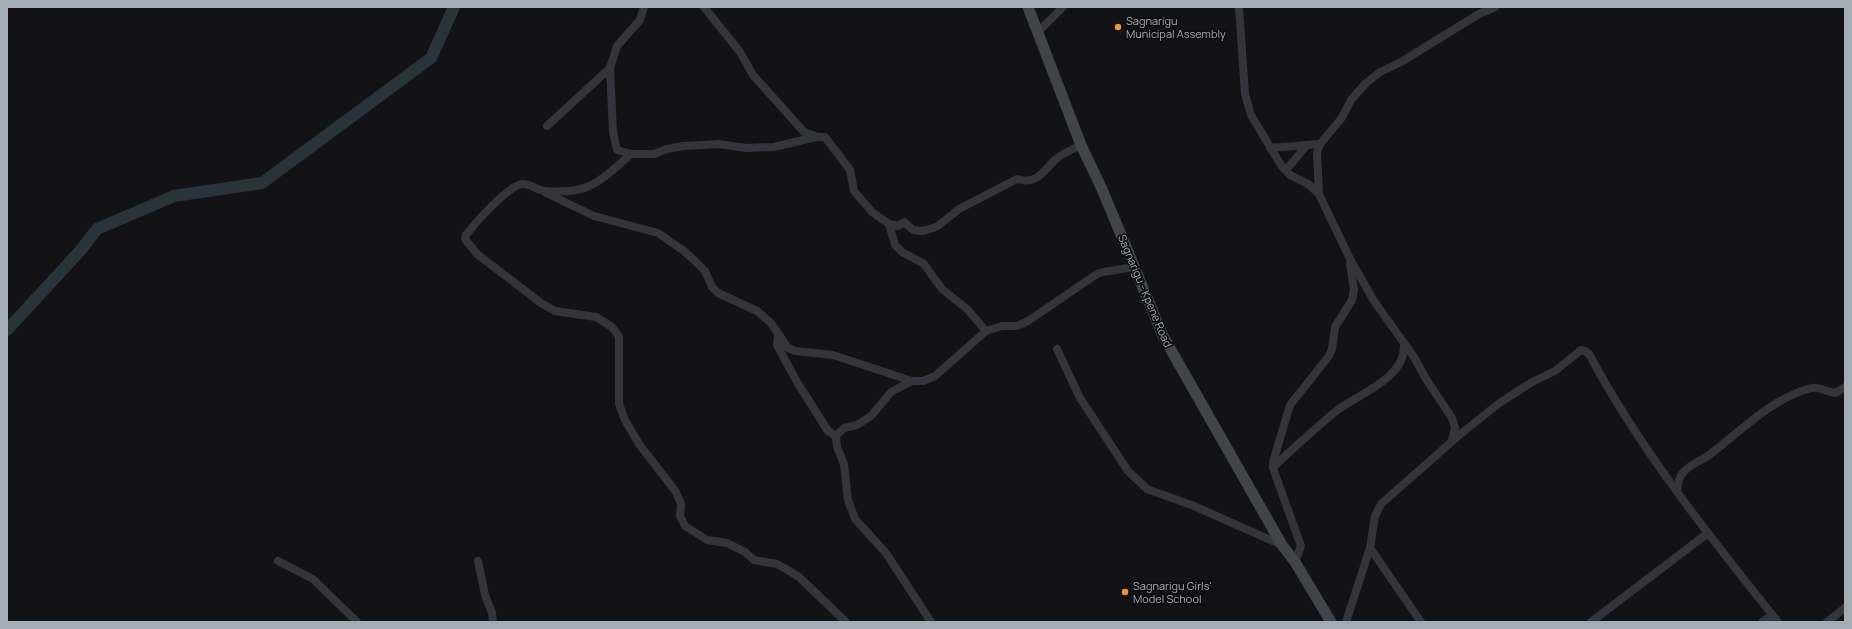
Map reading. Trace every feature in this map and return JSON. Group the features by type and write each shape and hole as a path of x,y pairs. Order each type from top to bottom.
{"street":[{"path":"644,7 640,20 617,46 610,68 614,144 617,150 631,154 654,154 672,148 719,144 746,148 774,147 816,136"},
{"path":"704,7 740,52 753,75 804,132 825,137 831,143 850,170 854,191 872,212 889,224 898,226 904,222 913,230 922,231 938,226 959,208 1017,179 1026,182 1042,175 1057,159 1082,145"},
{"name":"Sagnarigu - Kpene Road","path":"1028,7 1082,145 1102,189 1163,336 1282,545 1295,562 1331,622"},
{"path":"1038,32 1063,7"},
{"path":"1239,7 1245,94 1251,115 1270,148 1286,170 1308,184 1319,194 1350,259 1374,301 1404,343 1452,418 1455,428 1452,441"},
{"path":"1319,194 1317,153 1320,144 1341,119 1351,100 1365,84 1380,72 1402,62 1479,14 1495,7"},
{"path":"547,126 610,68"},
{"path":"1270,148 1320,144"},
{"path":"1286,170 1306,145"},
{"path":"542,191 556,192 585,189 604,178 631,154"},
{"path":"846,622 799,577 786,569 777,564 754,560 745,552 727,542 708,540 685,526 680,516 680,504 676,492 639,444 625,420 619,404 619,337 612,327 596,317 555,311 541,304 477,254 465,239 466,235 484,214 516,186 524,184 594,216 658,233 667,238 684,251 704,271 712,287 718,293 757,311 771,323 788,348 795,352 833,355 912,381"},
{"path":"889,224 895,245 902,252 924,264 942,288 967,309 986,331"},
{"path":"1295,562 1301,546 1273,467 1273,462 1290,405 1329,356 1332,349 1335,327 1352,300 1354,290 1350,259"},
{"path":"836,436 844,428 857,426 871,416 891,392 912,381 923,380 934,376 986,331 1002,326 1017,326 1028,321 1097,274 1134,267"},
{"path":"778,335 777,345 797,382 828,430 836,436 837,447 844,464 848,500 855,519 886,553 931,622"},
{"path":"1273,467 1341,407 1377,387 1404,357 1404,343"},
{"path":"1057,349 1080,398 1128,471 1147,489 1194,506 1282,545"},
{"path":"1346,622 1370,548 1374,516 1381,504 1452,441 1498,404 1532,382 1555,371 1581,350 1589,354 1645,448 1708,533 1777,620"},
{"path":"1677,491 1679,479 1686,470 1708,456 1754,418 1786,399 1808,389 1816,387 1835,393 1845,387"},
{"path":"1591,622 1708,533"},
{"path":"1370,548 1421,622"},
{"path":"278,561 313,579 358,622"},
{"path":"478,561 485,595 492,613 493,622"},
{"path":"1827,622 1845,608"},
{"path":"1762,622 1770,617 1777,620"}],"waterway":[{"path":"7,330 80,251 97,229 174,196 262,183 431,58 454,7"}],"place":[{"name":"Sagnarigu Municipal Assembly","path":"1118,27"},
{"name":"Sagnarigu Girls' Model School","path":"1125,592"}]}
